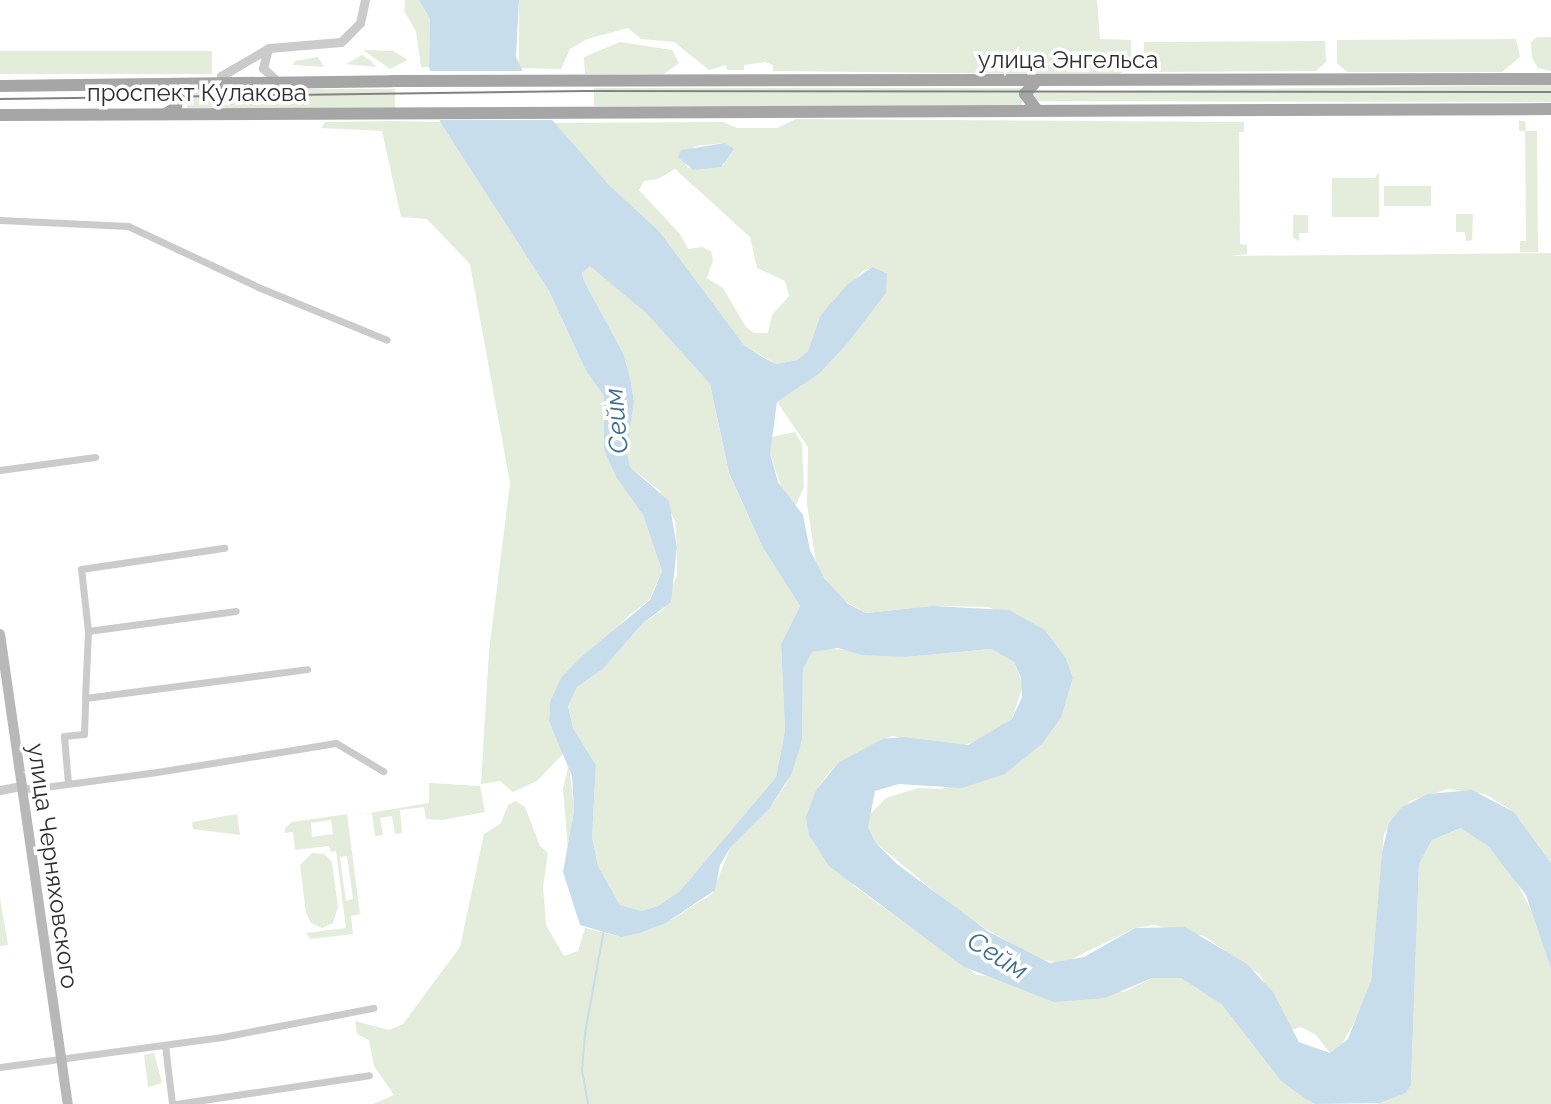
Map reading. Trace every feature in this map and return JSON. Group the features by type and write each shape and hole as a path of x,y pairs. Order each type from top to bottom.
{"main road":[{"name":"улица Энгельса","path":"392,80 1551,79"},
{"name":"проспект Кулакова","path":"0,86 166,85 221,80 281,83 392,80"},
{"path":"1036,109 1025,94 1037,80"},
{"path":"166,85 174,89 178,100 166,114"},
{"name":"улица Энгельса","path":"395,113 1551,109"},
{"name":"проспект Кулакова","path":"0,116 395,113"},
{"name":"улица Черняховского","path":"0,634 68,1104"}],"street":[{"path":"221,80 269,48 341,42 360,23 365,0"},
{"path":"269,48 263,68 281,83"},
{"path":"0,220 128,226 258,288 387,340"},
{"path":"0,470 94,457"},
{"path":"68,783 64,736 84,734 88,631 81,569 225,548"},
{"path":"88,631 236,611"},
{"path":"85,698 307,669"},
{"path":"0,790 279,755 336,743 383,771"},
{"path":"0,1067 165,1045 358,1014 373,1008"},
{"path":"165,1045 174,1104 369,1076"}],"green space":[{"path":"405,0 419,0 430,19 429,67 421,67 416,31 404,11"},
{"path":"519,0 1097,0 1100,39 1131,40 1131,56 1125,71 1117,75 773,71 773,65 765,62 744,65 744,70 727,70 726,65 709,70 674,42 641,39 628,28 587,39 570,49 561,69 519,68"},
{"path":"1537,37 1551,37 1551,71 1538,68 1532,58 1531,42"},
{"path":"1516,39 1520,57 1502,72 1347,72 1337,63 1337,40"},
{"path":"1325,41 1326,62 1316,71 1153,72 1144,64 1144,42"},
{"path":"620,42 672,50 679,63 664,74 585,74 584,57"},
{"path":"363,50 393,51 408,60 390,69"},
{"path":"0,51 212,51 212,74 0,74"},
{"path":"362,55 371,61 376,67 346,64"},
{"path":"318,57 324,67 293,65 295,61"},
{"path":"1551,85 1551,102 1036,101 1031,92"},
{"path":"594,88 1022,88 1022,106 594,106"},
{"path":"187,89 395,89 395,108 187,108"},
{"path":"796,119 1244,122 1244,132 1239,132 1240,244 1247,245 1247,254 1230,256 1551,253 1551,863 1514,812 1485,794 1448,789 1410,801 1384,834 1371,980 1363,1007 1339,1049 1330,1053 1316,1035 1301,1027 1291,1030 1260,975 1204,936 1154,925 1135,928 1064,963 1037,959 963,915 876,843 868,827 869,815 886,798 918,788 940,789 1005,774 1042,744 1061,718 1073,678 1066,658 1045,630 988,607 932,606 866,613 836,596 816,563 807,504 808,447 777,402 819,374 846,345 887,273 872,267 862,272 820,316 808,351 797,360 776,364 744,345 659,231 608,184 552,123 723,122 737,128 777,128","holes":["725,143 724,165 688,168 682,159 695,146","675,169 750,237 757,268 785,281 789,296 772,315 768,333 754,333 746,327 723,288 707,278 713,260 711,251 702,247 688,249 680,234 639,190 644,181 658,179"]},
{"path":"1519,121 1525,121 1526,131 1537,131 1538,252 1520,252 1520,241 1526,241 1525,131 1519,131"},
{"path":"325,122 440,122 549,291 586,371 604,396 604,450 616,477 643,515 662,571 649,600 628,616 550,702 549,721 564,753 537,781 513,792 500,781 481,784 489,651 510,483 470,264 427,219 401,217 382,131 321,128"},
{"path":"1379,172 1379,217 1332,217 1332,178 1375,178"},
{"path":"1384,186 1431,186 1431,206 1384,206"},
{"path":"1456,214 1473,214 1472,240 1466,241 1465,232 1456,232"},
{"path":"1293,215 1308,215 1308,233 1299,233 1299,241 1293,238"},
{"path":"590,265 646,313 710,384 729,474 762,546 800,606 781,644 785,731 776,777 680,891 658,906 641,911 620,905 598,866 592,837 596,765 573,728 568,705 577,687 603,669 642,624 664,609 677,575 675,521 660,491 630,467 627,454 634,402 630,377 623,353 584,281 582,273"},
{"path":"795,432 802,444 804,487 796,505 784,495 770,453 771,437"},
{"path":"825,648 906,657 991,649 1014,662 1023,685 1012,719 983,739 960,746 892,736 839,762 827,775 816,790 854,886 977,975 1124,992 1152,978 1181,978 1222,1005 1281,1081 1315,1104 373,1104 394,1095 374,1066 369,1040 357,1034 355,1021 389,1030 403,1024 460,947 484,834 501,823 508,805 516,801 525,807 540,846 548,853 543,887 546,925 564,956 578,951 585,928 621,937 666,923 712,894 730,848 770,808 786,784 802,740 803,669 812,652"},
{"path":"569,764 574,810 568,851 563,788"},
{"path":"429,783 480,786 485,812 442,820 426,819 424,807 400,810 402,833 395,834 392,816 380,818 383,835 375,836 372,813 351,816 429,803"},
{"path":"237,814 240,835 193,829 192,822"},
{"path":"347,814 360,914 351,916 353,934 310,939 306,933 346,928 336,851 331,852 329,846 295,850 293,832 285,833 285,828 292,822","holes":["331,820 333,834 312,837 311,823","347,856 353,899 346,901 340,857"]},
{"path":"1462,828 1489,847 1510,870 1537,921 1551,968 1551,1104 1376,1104 1406,1093 1411,1085 1419,864 1432,840"},
{"path":"312,853 324,854 332,862 338,907 333,923 322,928 311,923 306,913 300,865"},
{"path":"0,898 8,945 0,946"},
{"path":"154,1053 162,1083 148,1087 144,1055"}],"water":[{"name":"Сейм","path":"419,0 519,0 516,57 539,105 608,184 659,231 744,345 764,358 776,364 797,360 808,351 820,316 847,285 872,267 887,273 886,293 846,345 819,374 777,402 770,453 778,482 803,515 810,550 825,579 848,604 866,613 932,606 1009,610 1045,630 1066,658 1073,678 1061,718 1042,744 1005,774 962,788 899,784 875,791 868,827 876,843 897,864 989,932 1050,963 1084,957 1135,928 1185,927 1247,964 1273,992 1299,1042 1330,1053 1348,1039 1371,981 1382,852 1389,823 1402,807 1428,794 1472,790 1514,812 1551,863 1551,968 1526,895 1489,847 1461,828 1432,840 1419,864 1411,1085 1406,1093 1380,1103 1315,1104 1306,1099 1281,1081 1222,1005 1181,978 1152,978 1105,998 1054,1002 964,967 829,866 809,835 806,817 816,790 839,762 883,739 903,737 968,745 1012,719 1022,697 1021,678 1014,662 991,649 906,657 862,655 838,648 812,652 803,669 802,740 792,773 770,808 730,848 720,865 715,890 666,923 640,933 621,937 580,925 563,872 574,811 572,776 549,721 550,702 561,678 580,658 650,600 662,571 643,515 616,477 604,450 604,396 586,371 549,291 440,122 429,67 430,19","holes":["590,266 646,313 710,384 729,473 762,546 800,606 781,644 785,731 776,777 680,891 658,906 641,911 620,905 598,866 592,837 596,765 573,728 568,706 577,687 603,669 642,624 671,602 677,547 669,501 630,467 627,453 634,402 630,377 623,353 582,273"]},
{"path":"725,143 734,149 721,167 693,170 678,157 681,150"}],"pier":[{"path":"426,71 524,71 554,120 435,120"}],"waterway":[{"path":"588,1104 582,1070 585,1033 604,929"}],"tram line":[{"path":"0,99 585,91 1551,92"}]}
